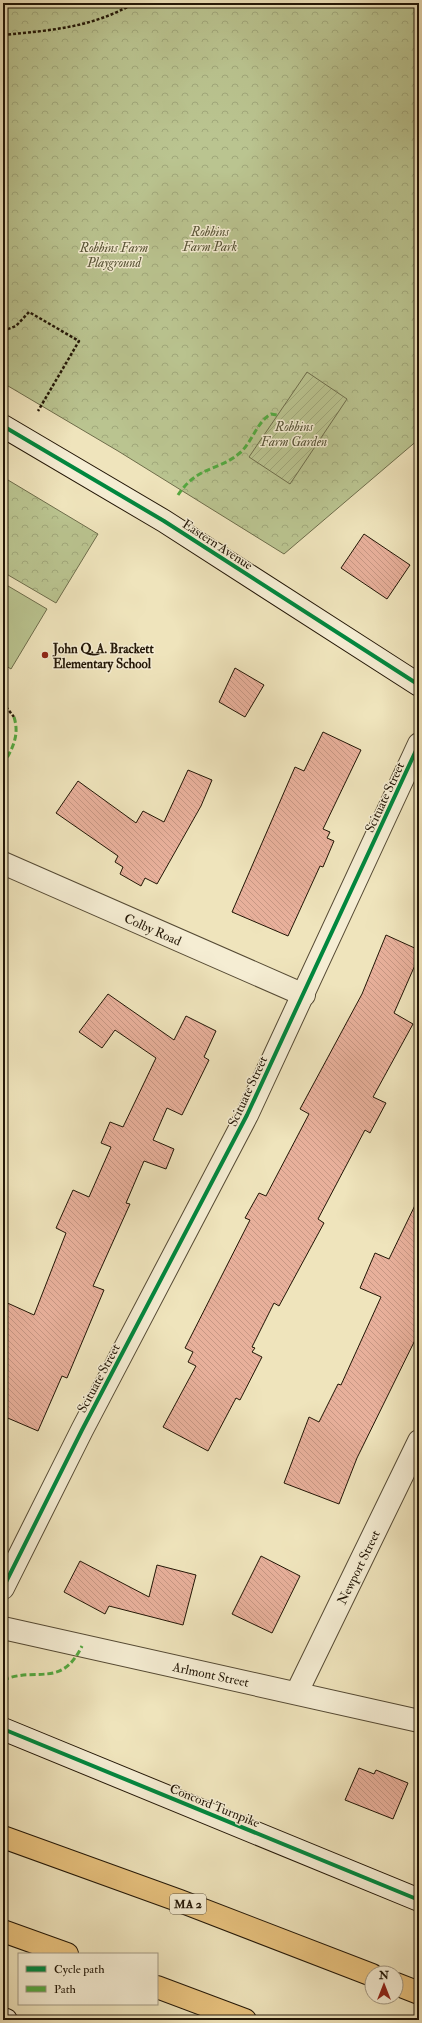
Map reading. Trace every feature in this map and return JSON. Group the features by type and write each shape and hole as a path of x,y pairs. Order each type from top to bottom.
{"highway":[{"name":"MA 2","path":"3,1837 180,1901 364,1972"},
{"path":"3,1930 64,1953"},
{"path":"158,1987 245,2020"},
{"path":"404,1987 419,1993"}],"street":[{"name":"Eastern Avenue","path":"3,426 164,521 419,685"},
{"name":"Scituate Street","path":"3,1588 82,1430 224,1161 304,995 419,744"},
{"name":"Colby Road","path":"3,863 304,995"},
{"name":"Newport Street","path":"297,1692 419,1441"},
{"name":"Arlmont Street","path":"3,1628 297,1692 419,1721"},
{"name":"Concord Turnpike","path":"3,1730 419,1900"}],"path":[{"path":"3,35 65,29 100,20 135,3"},
{"path":"3,331 16,326 29,312 79,341 38,411"},
{"path":"3,703 14,717"}],"green space":[{"name":"Robbins Farm Park","path":"3,3 419,3 419,439 284,554 118,451 3,383"},
{"name":"Robbins Farm Garden","path":"307,372 347,399 290,484 249,457"},
{"path":"3,477 98,534 56,603 3,572"},
{"path":"3,583 47,609 11,669 3,664"}],"building":[{"path":"364,534 410,565 387,599 341,568"},
{"path":"235,668 264,685 245,717 219,702"},
{"path":"323,732 361,750 323,829 330,832 327,838 334,841 323,867 320,866 288,936 232,912 295,767 304,771"},
{"path":"188,770 212,780 201,806 157,884 145,878 141,886 120,874 123,867 115,862 118,856 56,813 78,781 136,823 143,811 164,822"},
{"path":"386,935 419,950 419,956 394,1013 413,1024 373,1097 386,1103 370,1133 365,1130 318,1219 324,1223 279,1306 274,1303 252,1347 255,1348 252,1352 262,1357 240,1400 236,1398 208,1451 163,1427 196,1366 188,1362 193,1352 185,1348 250,1220 245,1218 259,1193 266,1196 309,1114 300,1109 362,994"},
{"path":"108,994 174,1040 186,1016 216,1031 204,1057 209,1060 182,1115 167,1108 153,1140 174,1149 166,1169 144,1161 126,1203 130,1204 93,1286 104,1290 67,1378 62,1376 38,1431 3,1416 3,1301 34,1315 66,1233 56,1228 73,1190 89,1197 111,1147 101,1143 110,1122 123,1127 156,1058 115,1030 102,1048 79,1032"},
{"path":"419,1197 419,1332 357,1458 339,1504 284,1483 309,1417 319,1422 338,1384 341,1385 381,1297 360,1288 375,1253 389,1259"},
{"path":"261,1556 300,1576 272,1633 232,1614"},
{"path":"80,1561 149,1597 157,1565 196,1575 183,1625 109,1606 105,1614 64,1592"},
{"path":"359,1768 374,1774 376,1770 408,1783 393,1819 345,1800"}],"marked path":[{"path":"178,495 193,478 224,463 241,452 266,417 271,414 277,415"},
{"path":"3,765 12,748 16,736 16,724 14,717"},
{"path":"3,1680 15,1676 57,1672 66,1667 74,1659 82,1646"}],"cycle path":[{"path":"3,426 164,521 419,685"},
{"path":"3,1588 82,1430 247,1115 419,744"},
{"path":"3,1729 419,1900"}],"place":[{"name":"John Q. A. Brackett Elementary School","path":"45,655"}],"park label":[{"name":"Robbins Farm Playground","path":"114,254"}]}
